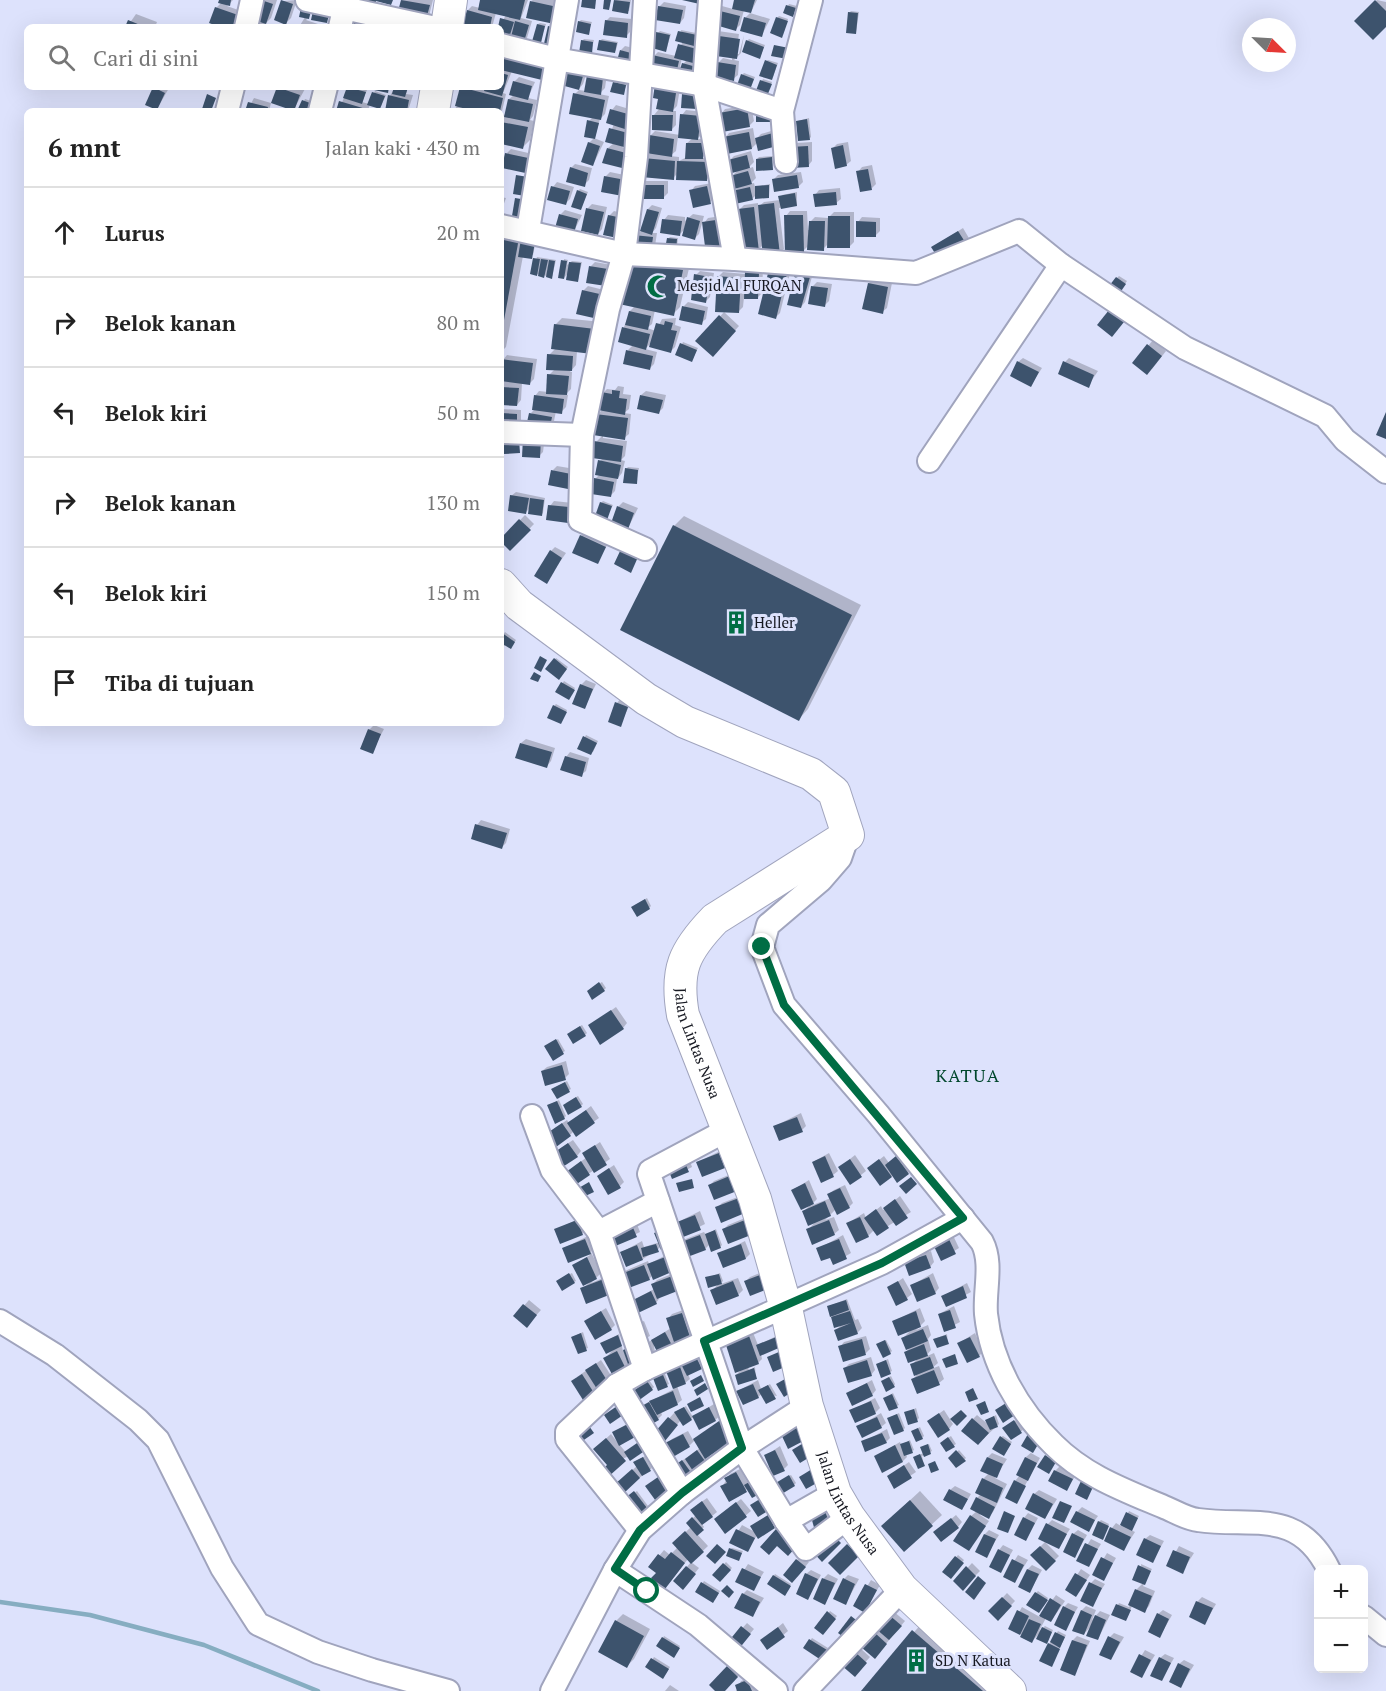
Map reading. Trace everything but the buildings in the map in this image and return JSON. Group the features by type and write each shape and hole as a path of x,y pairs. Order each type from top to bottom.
{"highway":[{"path":"447,24 451,0"},
{"path":"434,108 436,90"},
{"path":"504,588 519,605 646,699 685,722 811,774 834,792 848,835"},
{"name":"Jalan Lintas Nusa","path":"848,835 716,919 691,946 685,958 679,989 683,1015 755,1199 786,1308 807,1406 842,1505 902,1589 1010,1691"}],"street":[{"path":"247,24 252,0"},
{"path":"307,0 344,12 414,24"},
{"path":"528,230 567,0"},
{"path":"645,0 636,157 624,254 608,309 582,435 581,522 645,549"},
{"path":"710,0 704,85 735,259"},
{"path":"786,162 782,111 811,0"},
{"path":"504,46 556,59 704,85 782,111"},
{"path":"228,108 231,90"},
{"path":"321,108 325,90"},
{"path":"504,226 528,230 624,254 735,259 921,273 1019,231 1061,265 1185,348 1326,416 1346,440 1386,472"},
{"path":"929,460 1061,265"},
{"path":"504,432 582,435"},
{"path":"848,835 840,858 821,880 768,925 762,947 784,1005 963,1218 985,1249 986,1317 1000,1370 1024,1409 1053,1444 1101,1481 1195,1520 1257,1521 1293,1531 1321,1553 1327,1565"},
{"path":"532,1116 552,1170 599,1232 645,1369"},
{"path":"727,1130 650,1171 649,1174 742,1448 786,1521 806,1549 842,1505"},
{"path":"599,1232 658,1201"},
{"path":"640,1530 567,1439 567,1432 617,1385 645,1369 704,1341 786,1308 882,1263 963,1218"},
{"path":"0,1321 55,1355 138,1420 158,1440 222,1568 258,1624 274,1633 340,1659 448,1691"},
{"path":"617,1385 682,1493"},
{"path":"552,1691 615,1569 640,1530 682,1493 742,1448 807,1406"},
{"path":"786,1521 842,1505"},
{"path":"615,1569 698,1625 776,1691"},
{"path":"805,1691 902,1589"},
{"path":"1366,1619 1386,1635"}],"waterway":[{"path":"0,1602 90,1615 204,1645 318,1691"}],"place":[{"name":"Mesjid Al FURQAN","path":"659,286"},
{"name":"Heller","path":"736,623"},
{"name":"SD N Katua","path":"917,1661"}],"district":[{"name":"KATUA","path":"968,1076"}],"route":[{"path":"647,1591 615,1569 640,1530 682,1493 742,1448 704,1341 786,1308 882,1263 963,1218 878,1114 784,1005 762,947"}]}
